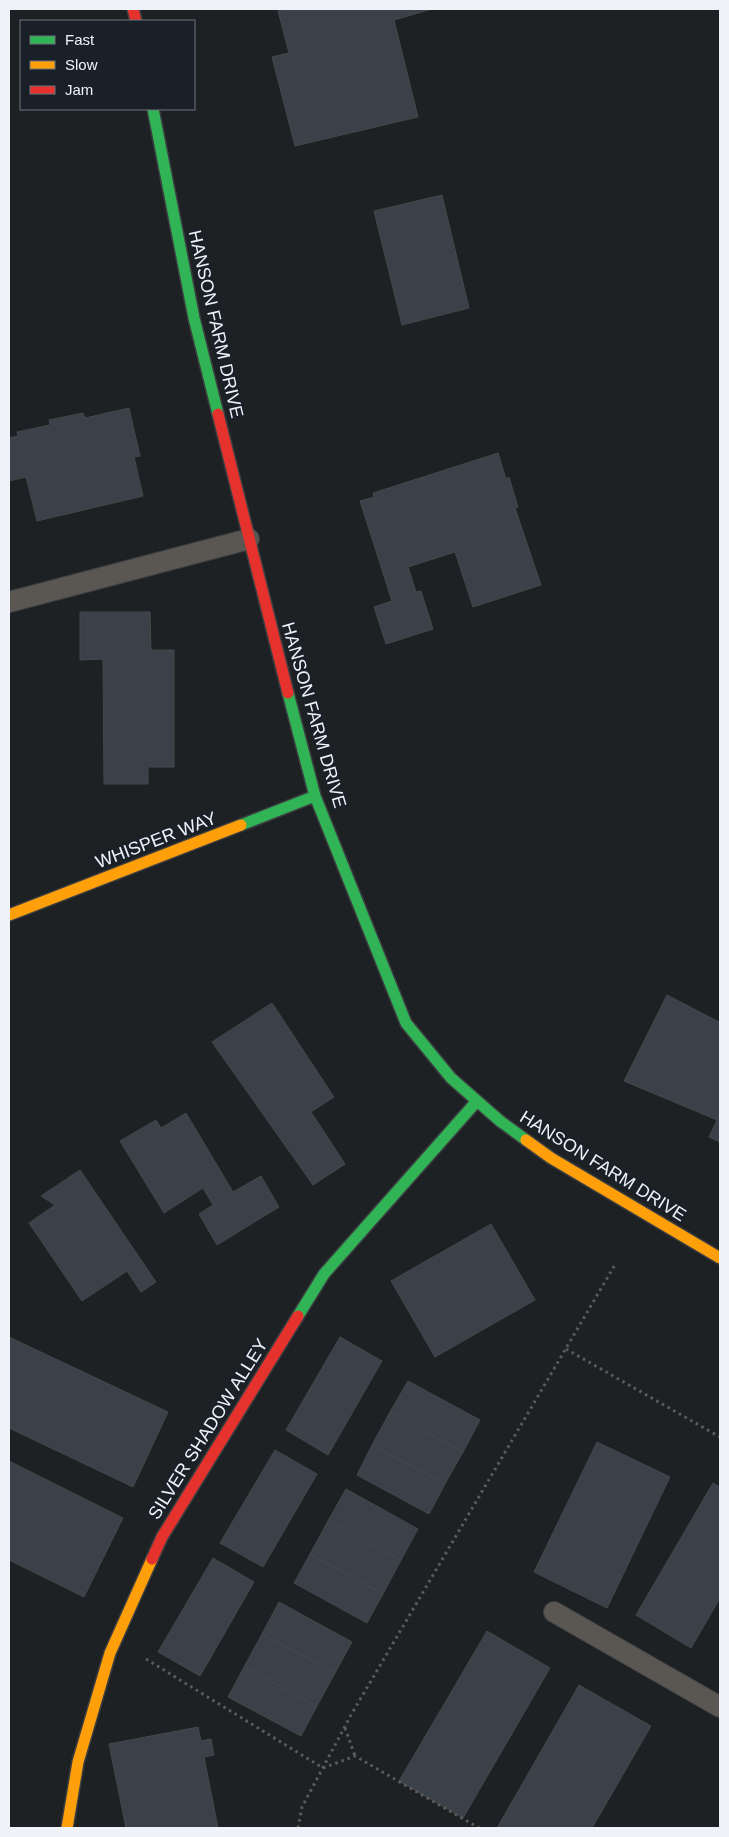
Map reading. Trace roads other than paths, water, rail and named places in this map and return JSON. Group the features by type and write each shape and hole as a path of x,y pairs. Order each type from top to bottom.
{"street":[{"name":"HANSON FARM DRIVE","path":"153,110 194,318 315,796 406,1023 450,1078 500,1121 551,1158 720,1258"},
{"name":"WHISPER WAY","path":"9,916 315,796"},
{"name":"SILVER SHADOW ALLEY","path":"67,1828 78,1762 110,1653 162,1537 324,1274 477,1101"}],"lane":[{"path":"9,602 249,539"},
{"path":"554,1612 720,1706"}]}
